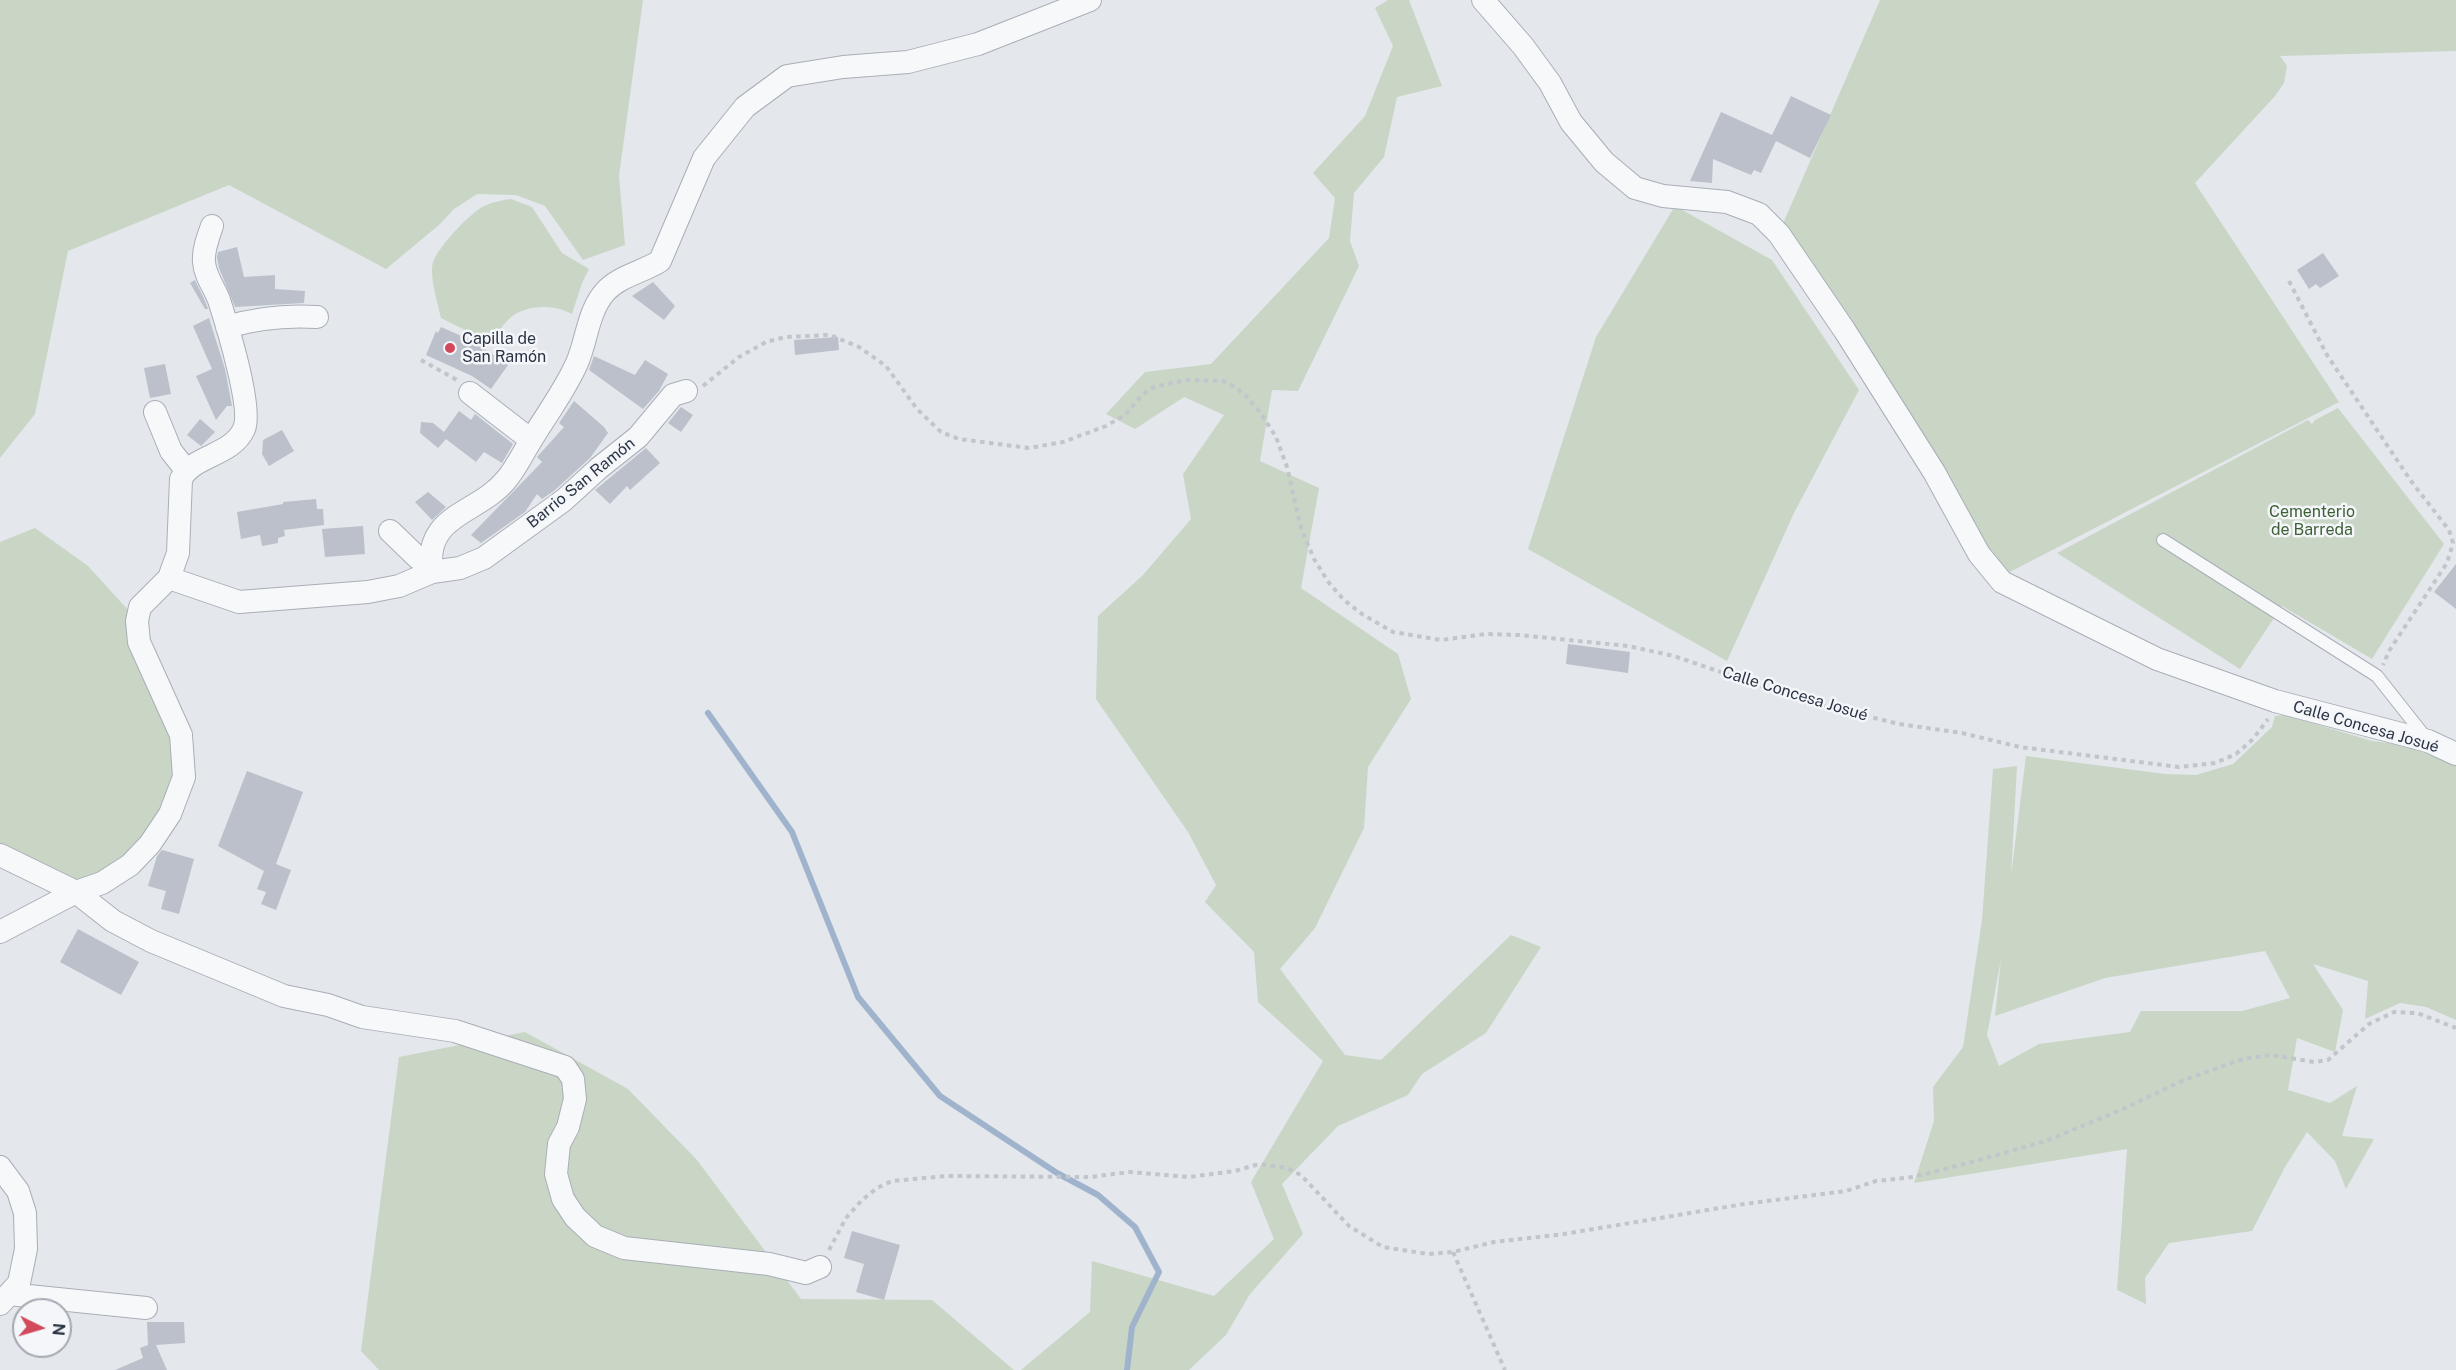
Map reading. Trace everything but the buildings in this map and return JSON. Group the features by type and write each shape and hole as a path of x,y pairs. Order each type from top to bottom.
{"street":[{"path":"432,567 431,551 441,528 495,492 516,467 550,413 573,372 587,336 593,311 605,291 618,281 649,269 660,261 704,158 745,107 787,76 843,67 908,62 978,44 1090,0"},
{"name":"Calle Concesa Josué","path":"1483,0 1523,46 1550,83 1570,122 1604,162 1635,188 1663,196 1726,202 1759,214 1779,234 1845,331 1934,472 1979,554 2002,582 2157,659 2275,701 2428,741 2456,754"},
{"path":"0,932 76,892 102,883 130,865 150,844 170,814 184,777 182,735 139,642 137,621 141,607 169,578 178,553 181,479 186,470 230,446 240,437 248,415 227,327 204,262 212,226"},
{"path":"227,327 279,316 317,317"},
{"name":"Barrio San Ramón","path":"169,578 239,602 368,592 399,586 432,567 460,568 493,551 564,500 638,437 673,395 686,391"},
{"path":"470,393 531,440"},
{"path":"155,412 171,451 186,470"},
{"path":"390,531 418,558 432,567"},
{"path":"0,855 76,892 113,921 151,941 284,996 328,1005 362,1017 455,1031 565,1067 573,1079 575,1099 568,1127 559,1144 555,1174 563,1199 574,1217 595,1236 624,1248 769,1264 806,1273 820,1267"},
{"path":"0,1167 18,1191 25,1213 26,1249 19,1284 4,1299"},
{"path":"4,1299 146,1308"}],"lane":[{"path":"2163,540 2377,676 2428,741"}],"path":[{"path":"2289,281 2327,355 2411,481 2449,530 2453,543 2447,563 2389,651 2377,676"},
{"name":"Calle Concesa Josué","path":"686,391 707,385 739,357 766,342 785,337 830,335 859,347 886,366 917,409 941,432 959,439 1029,448 1063,442 1106,426 1125,415 1143,394 1154,387 1186,380 1223,381 1246,396 1276,436 1287,466 1301,528 1314,559 1329,583 1344,600 1362,614 1393,632 1441,640 1486,634 1519,635 1628,646 1674,656 1802,700 1899,724 1962,733 2020,747 2179,767 2215,764 2236,754 2253,739 2264,725 2275,701"},
{"path":"421,360 457,380 470,393"},
{"path":"820,1267 846,1218 862,1200 892,1180 946,1176 1091,1177 1129,1172 1189,1177 1234,1171 1259,1164 1280,1166 1301,1175 1349,1226 1383,1247 1428,1254 1454,1252 1494,1242 1564,1234 1744,1204 1846,1191 1876,1181 1912,1177 1962,1165 2046,1141 2105,1117 2184,1080 2243,1059 2271,1055 2314,1062 2328,1060 2369,1024 2394,1012 2416,1013 2456,1028"},
{"path":"1454,1252 1505,1370"}],"green space":[{"path":"0,0 643,0 619,176 625,245 583,260 545,206 516,195 477,194 454,209 439,225 386,269 229,185 68,251 35,414 0,458"},
{"path":"1388,0 1409,0 1442,86 1397,97 1384,157 1354,193 1350,241 1359,266 1298,391 1272,390 1260,461 1319,488 1301,588 1398,654 1411,699 1368,767 1364,828 1315,928 1280,969 1345,1055 1381,1060 1511,935 1541,947 1486,1033 1422,1074 1408,1095 1338,1126 1282,1184 1303,1234 1250,1294 1226,1335 1189,1370 1021,1370 1090,1312 1092,1261 1214,1296 1274,1239 1251,1182 1323,1061 1258,1002 1254,952 1205,902 1216,885 1188,832 1096,699 1098,616 1143,575 1191,519 1183,474 1224,415 1184,397 1135,429 1106,414 1145,372 1211,364 1329,238 1335,198 1313,173 1365,116 1393,46 1375,8"},
{"path":"1880,0 2456,0 2456,51 2280,56 2287,66 2284,83 2275,96 2195,183 2339,402 2002,576 1782,226"},
{"path":"511,199 532,207 562,253 589,269 572,314 548,307 523,310 506,322 493,344 441,318 432,268 441,248 471,216 487,205"},
{"path":"1675,206 1772,260 1859,390 1794,513 1727,661 1528,549 1596,337"},
{"name":"Cementerio de Barreda","path":"2338,408 2444,544 2372,659 2282,606 2240,669 2057,553 2308,420 2312,424 2315,420"},
{"path":"35,528 88,566 129,611 166,719 177,770 157,819 124,859 84,881 63,881 0,848 0,542"},
{"path":"2286,715 2372,741 2405,745 2456,766 2456,1020 2426,1007 2400,1003 2365,1019 2368,981 2313,964 2343,1010 2335,1052 2297,1038 2288,1090 2330,1103 2357,1086 2342,1136 2374,1139 2346,1189 2335,1161 2307,1132 2285,1167 2252,1231 2169,1243 2145,1278 2146,1304 2117,1290 2127,1149 1914,1183 1934,1121 1933,1087 1963,1047 1982,920 1993,769 2017,766 2011,876 2026,756 2165,774 2196,775 2233,764 2272,727 2275,716","holes":["2265,951 2290,998 2242,1011 2141,1011 2130,1032 2039,1044 1999,1066 1987,1035 2001,959 1995,1016 2105,978"]},
{"path":"525,1032 628,1089 697,1160 801,1299 932,1300 1014,1370 379,1370 361,1351 399,1057"}],"waterway":[{"path":"708,713 792,832 858,997 940,1096 1057,1173 1098,1195 1135,1227 1159,1272 1132,1327 1127,1370"}],"place":[{"name":"Capilla de San Ramón","path":"450,348"}]}
